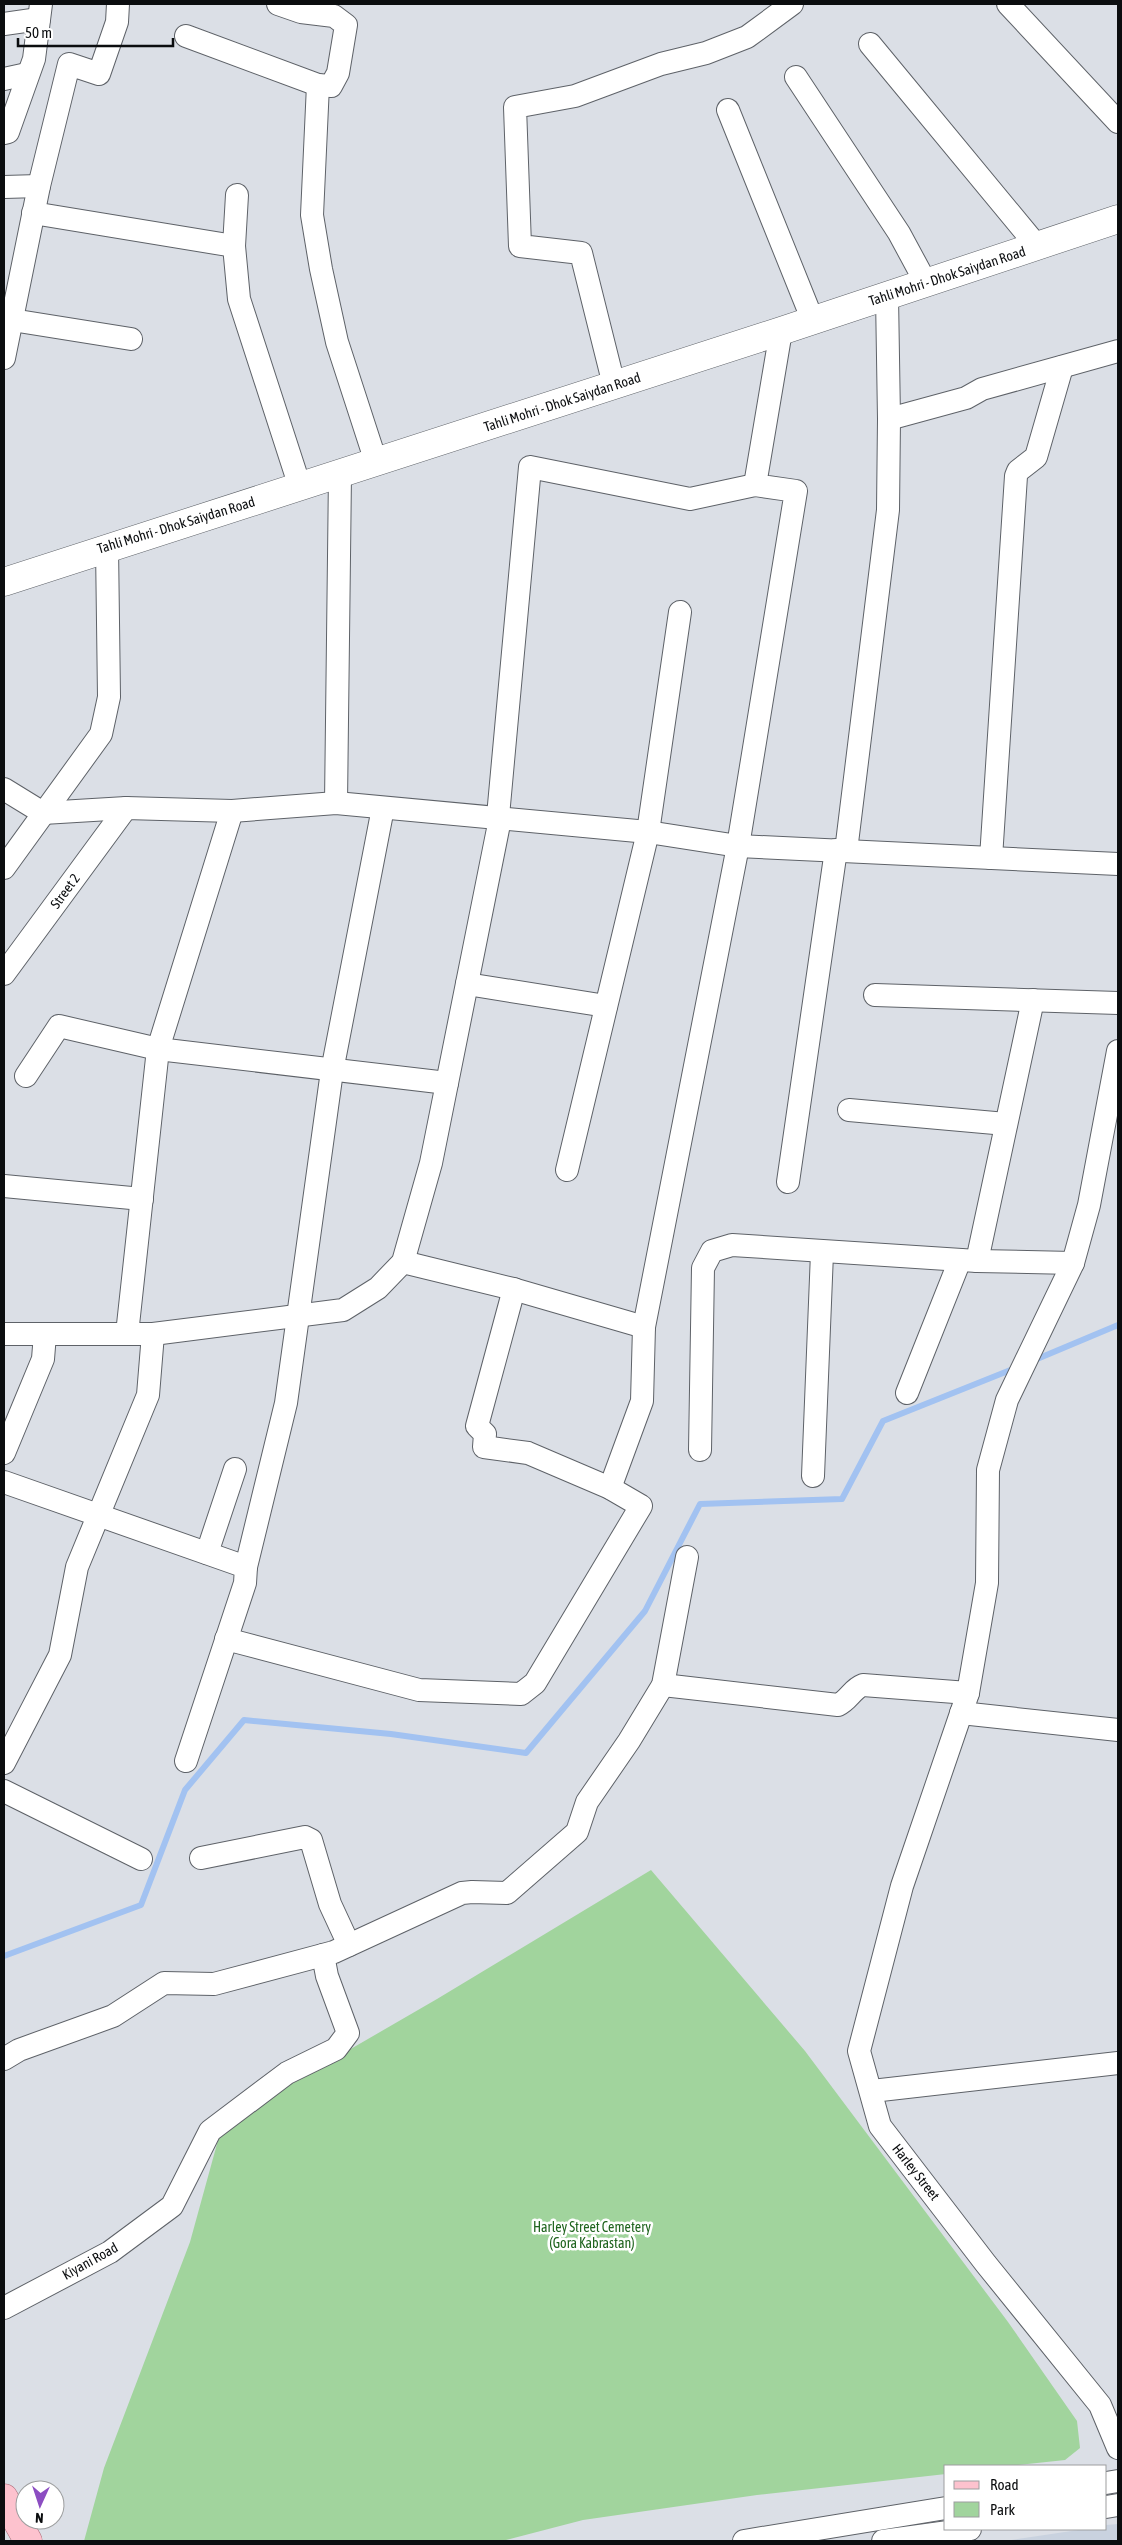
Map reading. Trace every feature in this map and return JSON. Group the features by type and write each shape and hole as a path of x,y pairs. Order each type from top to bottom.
{"main road":[{"path":"4,2498 28,2541"}],"street":[{"path":"4,358 33,213 69,64 99,74 117,22 118,4"},
{"path":"186,36 318,85 331,86 338,73 346,25 334,16 301,12 278,4"},
{"path":"614,386 581,253 520,246 514,107 575,96 661,64 706,53 747,37 792,4"},
{"path":"1008,4 1118,122"},
{"path":"4,24 40,11 34,59 27,74 8,132 4,133"},
{"path":"870,44 1037,246"},
{"path":"4,79 27,74"},
{"path":"796,77 899,233 926,283"},
{"path":"318,85 312,215 321,269 337,342 376,462"},
{"path":"728,110 813,321"},
{"path":"4,187 39,186"},
{"path":"237,195 234,246 239,299 300,486"},
{"path":"33,213 234,246"},
{"name":"Tahli Mohri - Dhok Saiydan Road","path":"4,582 107,547 614,386 1118,219"},
{"path":"788,1182 841,851 888,510 890,419 887,296"},
{"path":"12,320 131,338"},
{"path":"754,485 781,331"},
{"path":"890,419 966,398 982,389 1118,351"},
{"path":"991,858 1016,476 1018,470 1036,457 1062,367"},
{"path":"4,1334 153,1334 343,1310 378,1288 403,1262 431,1163 500,819 498,816 530,467 690,499 754,485 796,491 738,846 644,1327 642,1401 610,1488"},
{"path":"336,803 340,474"},
{"path":"4,868 101,734 109,697 107,547"},
{"path":"567,1170 648,832 680,612"},
{"path":"4,789 43,813 126,808 232,811 336,803 648,832 738,846 1118,864"},
{"name":"Street 2","path":"4,974 126,808"},
{"path":"186,1761 245,1583 246,1567 286,1403 332,1071 383,808"},
{"path":"127,1334 158,1049 232,811"},
{"path":"467,984 606,1006"},
{"path":"875,995 1118,1003"},
{"path":"907,1393 969,1260 1006,1124 1032,1000"},
{"path":"26,1076 60,1026 158,1049 332,1071 447,1083"},
{"name":"Harley Street","path":"1118,1051 1089,1205 1073,1263 1007,1400 988,1470 987,1583 964,1703 902,1886 859,2051 872,2091 880,2126 986,2264 1100,2405 1118,2448"},
{"path":"849,1110 1006,1124"},
{"path":"4,1186 142,1199"},
{"path":"700,1450 703,1268 712,1251 732,1245 822,1253 1073,1263"},
{"path":"813,1476 822,1253"},
{"path":"403,1262 514,1289 644,1327"},
{"path":"226,1639 419,1690 521,1694 535,1683 641,1506 610,1488 528,1453 484,1447 485,1434 477,1426 514,1289"},
{"path":"4,1453 43,1359 45,1334"},
{"path":"4,1764 60,1655 77,1567 148,1395 153,1334"},
{"path":"207,1553 235,1469"},
{"path":"4,1482 246,1567"},
{"path":"4,2059 19,2050 113,2016 164,1983 214,1984 349,1945 462,1893 507,1893 577,1832 587,1802 629,1741 663,1685 687,1557"},
{"path":"663,1685 838,1705 848,1701 856,1688 863,1686 1118,1730"},
{"path":"4,1791 141,1859"},
{"path":"202,1858 305,1837 311,1840 330,1904 349,1945"},
{"name":"Kiyani Road","path":"4,2308 110,2252 172,2206 210,2131 287,2073 336,2049 348,2034 327,1976 323,1954"},
{"path":"872,2091 1118,2063"},
{"path":"744,2541 944,2508"},
{"path":"883,2541 963,2530"}],"shaded area":[{"path":"1118,2524 1118,2541 1005,2541 1078,2530 1107,2530 1107,2525"}],"green space":[{"name":"Harley Street Cemetery (Gora Kabrastan)","path":"651,1870 805,2051 1008,2322 1077,2421 1080,2448 1065,2460 1018,2465 944,2465 944,2474 757,2495 583,2520 502,2541 84,2541 104,2468 190,2242 220,2133 254,2105 437,1999"}],"waterway":[{"path":"1037,1359 1118,1325"},
{"path":"4,1956 141,1905 185,1790 244,1720 391,1734 526,1753 645,1611 700,1504 842,1499 883,1421 1013,1369"}]}
